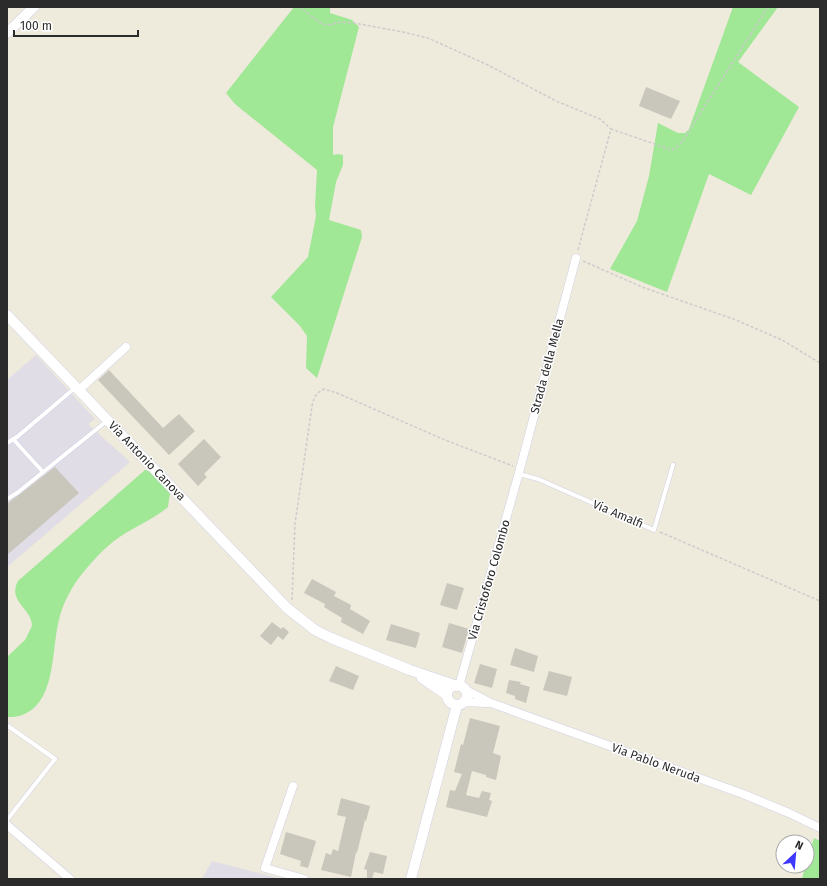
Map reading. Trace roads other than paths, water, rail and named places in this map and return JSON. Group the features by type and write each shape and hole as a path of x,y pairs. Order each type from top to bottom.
{"street":[{"path":"7,32 34,7"},
{"name":"Strada della Mella","path":"520,471 576,258"},
{"name":"Via Antonio Canova","path":"7,315 290,610 315,630 410,670"},
{"path":"78,389 126,347"},
{"name":"Via Cristoforo Colombo","path":"460,687 520,471"},
{"path":"410,670 460,687 466,694 454,701"},
{"path":"410,670 454,701"},
{"path":"411,879 450,727 454,701 451,688 460,687"},
{"name":"Via Pablo Neruda","path":"460,687 491,703 743,794 820,828"},
{"name":"Via Pablo Neruda","path":"454,701 491,703"},
{"path":"293,786 265,868 304,879"},
{"path":"7,825 70,879"}],"lane":[{"path":"7,443 78,389"},
{"path":"7,499 18,493 108,420"},
{"path":"13,439 43,472"},
{"name":"Via Amalfi","path":"520,471 654,530 673,465"},
{"path":"7,820 55,759 8,726"}]}
